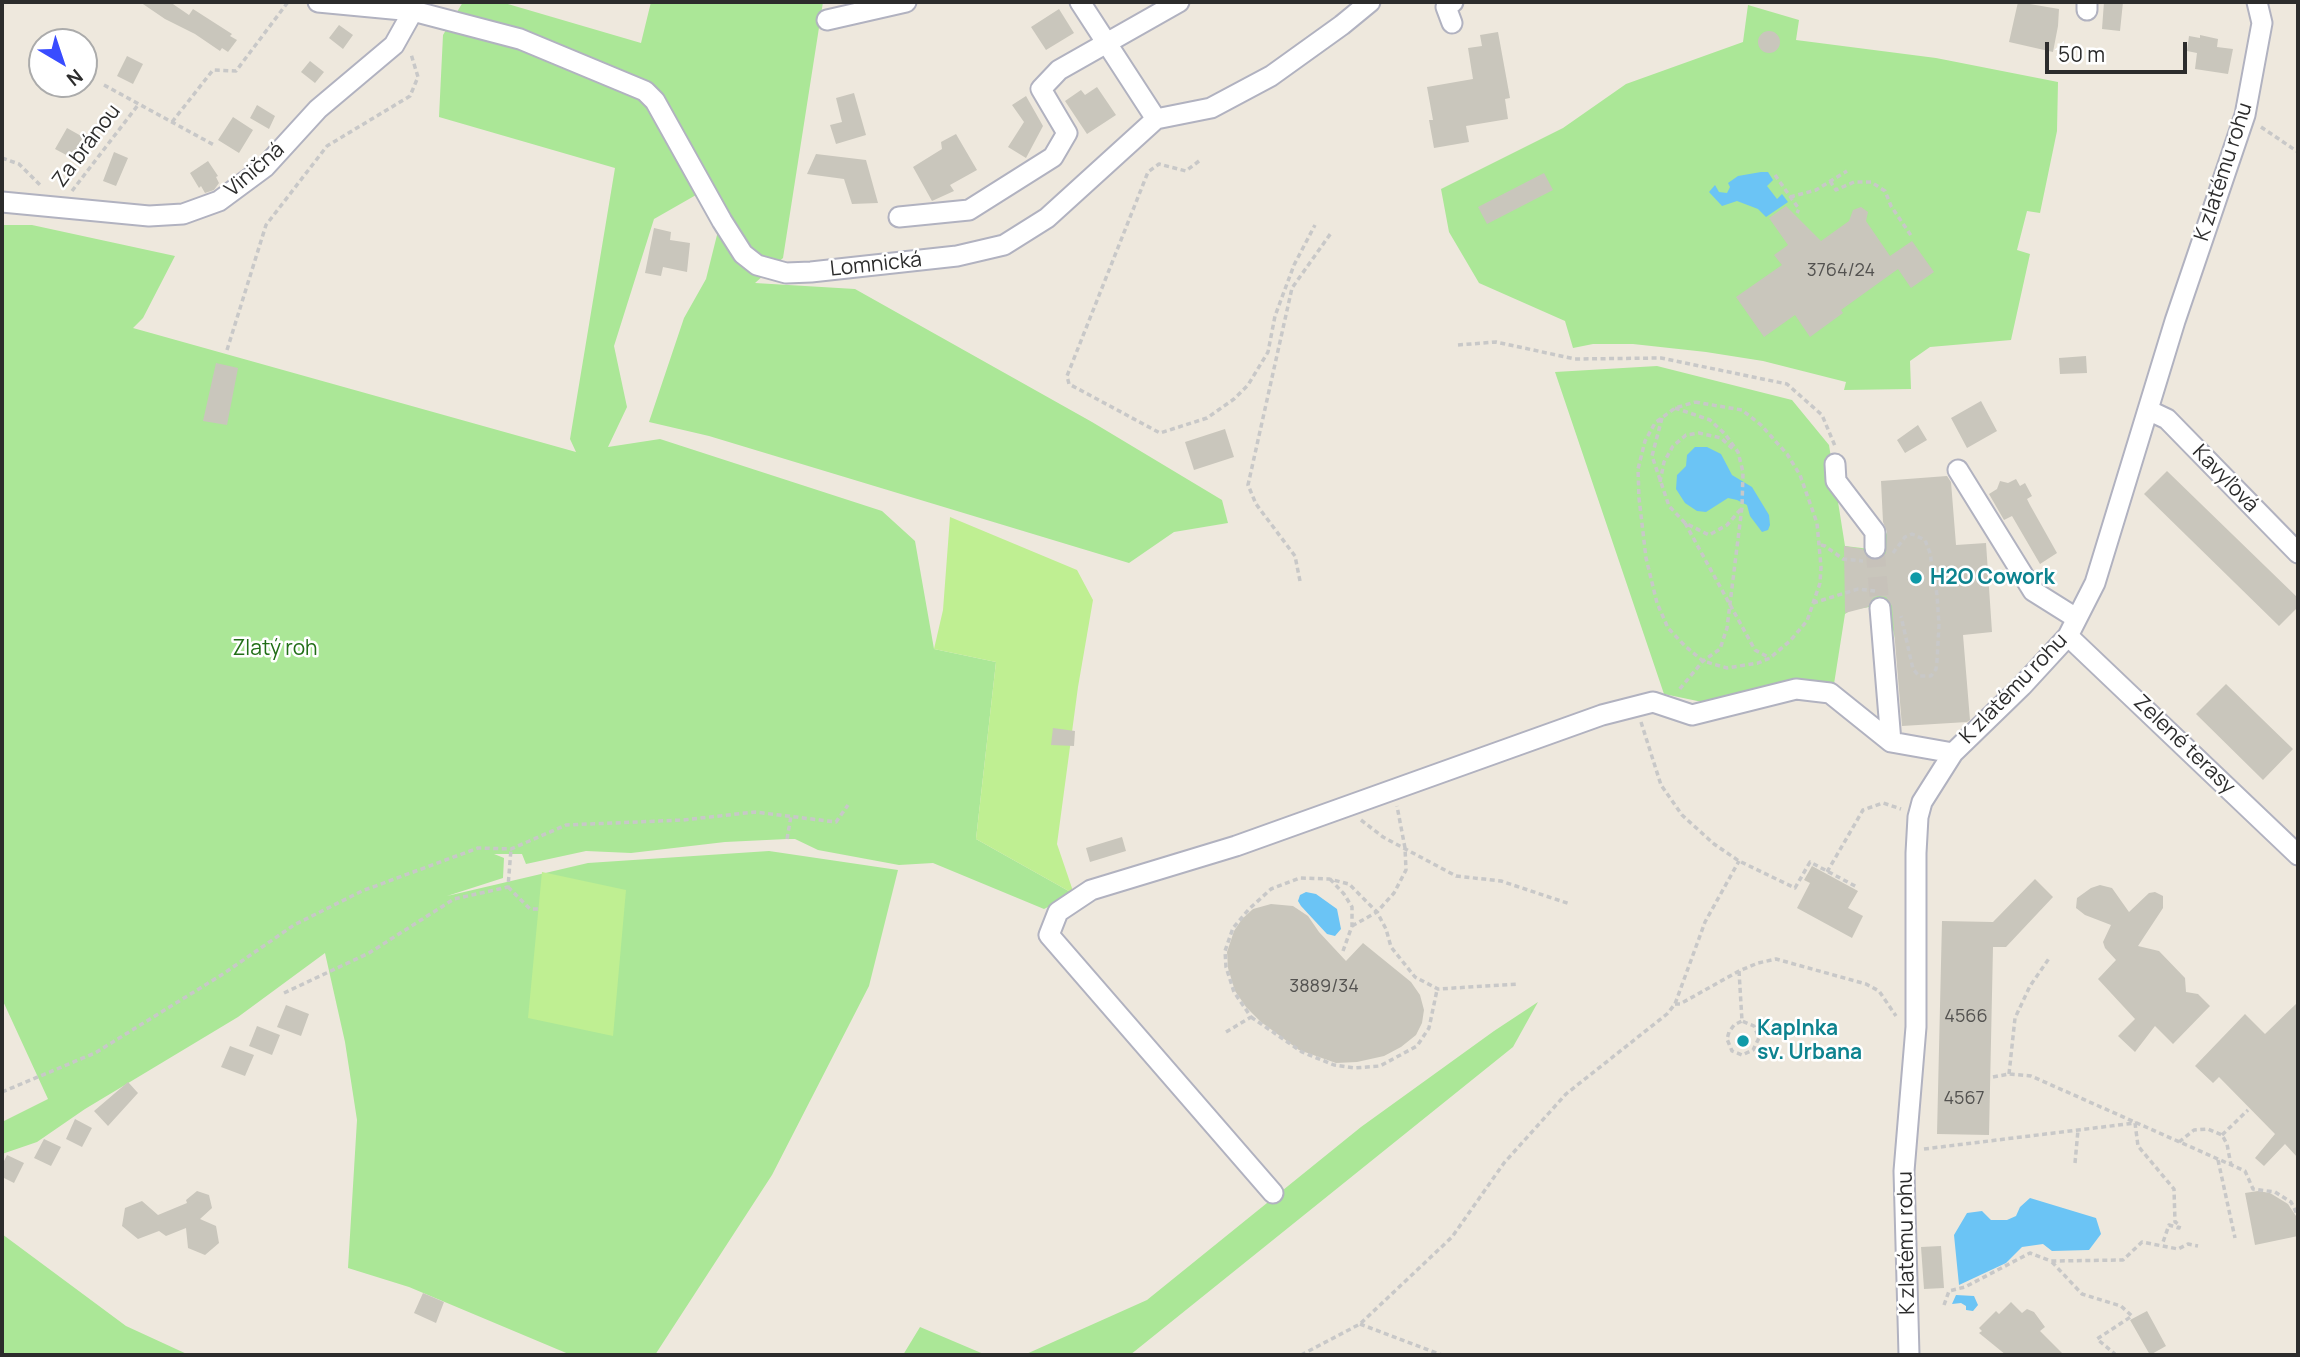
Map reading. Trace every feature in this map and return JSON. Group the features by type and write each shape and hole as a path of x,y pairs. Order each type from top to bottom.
{"street":[{"name":"Lomnická","path":"318,2 412,11 520,39 645,91 655,101 743,254 757,265 786,273 957,256 1004,245 1047,218 1156,119"},
{"path":"827,20 906,2"},
{"path":"1080,2 1156,119 1211,108 1271,76 1370,2"},
{"path":"899,216 969,210 1053,157 1067,133 1041,89 1059,70 1179,2"},
{"path":"1451,23 1446,7 1453,2"},
{"name":"K zlatému rohu","path":"1909,1355 1904,1171 1916,1027 1918,817 1922,802 1953,753 2022,686 2072,627 2087,603 2175,321 2245,116 2262,23 2257,2"},
{"name":"Viničná","path":"2,202 149,216 183,214 219,201 265,167 318,109 394,45 412,11"},
{"name":"Kavyľová","path":"2148,410 2167,419 2298,553"},
{"path":"1835,464 1836,481 1875,532 1875,548"},
{"name":"Zelené terasy","path":"1958,470 2033,591 2298,855"},
{"path":"1880,608 1891,742"},
{"path":"1273,1193 1049,935 1058,912 1091,890 1236,846 1581,722 1653,702 1692,715 1796,690 1830,693 1891,742 1953,753"}],"path":[{"path":"172,122 213,70 236,71 288,2"},
{"path":"227,350 266,225 327,146 410,96 418,77 402,30"},
{"name":"Za bránou","path":"104,85 214,145"},
{"name":"Za bránou","path":"61,206 138,105"},
{"path":"2245,116 2298,152"},
{"path":"2,158 19,164 61,206"},
{"path":"1199,161 1186,171 1159,164 1147,172 1067,376 1069,384 1160,433 1207,418 1234,399 1248,385 1268,352 1275,316 1284,290 1315,225"},
{"path":"1790,197 1816,190 1847,171"},
{"path":"1775,175 1800,209 1797,213"},
{"path":"1830,181 1836,190 1854,182 1871,182 1885,191 1891,206 1912,237"},
{"path":"1300,581 1295,556 1256,505 1248,485 1292,288 1331,233"},
{"path":"1458,345 1496,342 1575,359 1661,358 1787,384 1822,415 1835,442 1835,464"},
{"path":"1695,402 1742,410 1761,425 1787,454 1800,474 1808,495 1821,545 1819,583 1807,621 1790,641 1770,658 1758,663 1727,667 1703,661 1668,628 1657,603 1646,558 1638,469 1645,441 1655,423 1675,408 1695,402"},
{"path":"1665,706 1703,661 1720,649 1727,628 1742,507 1743,472 1738,452 1710,419 1675,408"},
{"path":"1662,418 1652,456 1669,506 1685,523 1755,650 1770,658"},
{"path":"1660,484 1664,462 1673,446 1686,435 1699,433 1721,438 1738,452"},
{"path":"1685,523 1710,535 1727,525 1742,507"},
{"path":"1636,706 1661,785 1682,815 1714,844 1739,861 1795,888 1810,862 1857,887"},
{"path":"1352,926 1377,912 1394,893 1406,870 1405,848 1394,789"},
{"path":"1827,872 1863,810 1883,803 1894,805"},
{"path":"2,1092 95,1053 223,974 294,925 362,891 478,848 511,849 566,825 683,820 755,812 836,822 848,805"},
{"path":"1344,807 1383,837 1456,876 1501,881 1570,904"},
{"path":"787,839 791,816"},
{"path":"511,849 508,887 530,909 539,909"},
{"path":"1301,1355 1360,1324 1452,1237 1504,1163 1566,1094 1658,1023 1675,1004 1705,922 1739,861"},
{"path":"1438,989 1429,1028 1417,1046 1380,1066 1354,1068 1334,1065 1302,1052 1251,1017 1234,992 1226,967 1225,951 1233,928 1271,889 1300,878 1329,879 1349,884 1377,912 1391,947 1415,977 1438,989 1518,984"},
{"path":"1329,879 1352,907 1352,926 1343,951"},
{"path":"284,993 369,953 454,899 508,887"},
{"path":"2009,1074 2015,1018 2030,986 2050,957"},
{"path":"1675,1004 1680,1004 1758,962 1776,959 1866,984 1879,991 1900,1020 1916,1027"},
{"path":"1738,971 1742,1021"},
{"path":"1226,1032 1251,1017"},
{"path":"1742,1021 1754,1027 1759,1038 1753,1050 1742,1055 1732,1051 1727,1039 1728,1032 1742,1021"},
{"path":"1993,1077 2009,1074 2031,1076 2245,1171 2253,1189 2275,1192 2291,1202 2298,1216"},
{"path":"2222,1135 2248,1110"},
{"path":"1906,1150 1937,1149 2135,1123"},
{"path":"2135,1123 2138,1146 2174,1189 2175,1222 2179,1224 2179,1228 2169,1225 2162,1245"},
{"path":"2179,1142 2194,1130 2208,1129 2222,1135 2227,1144 2231,1165"},
{"path":"2075,1163 2078,1130"},
{"path":"2218,1160 2235,1238"},
{"path":"1944,1305 1949,1291 1965,1287 2030,1253 2051,1261 2123,1260 2142,1242 2178,1249 2188,1244 2199,1246"},
{"path":"2051,1261 2082,1294 2121,1306 2133,1316 2097,1339 2116,1355"},
{"path":"1360,1324 1442,1355"},
{"path":"2108,1349 2108,1355"}],"green space":[{"name":"Zlatý roh","path":"463,2 501,2 641,43 651,2 823,2 783,258 755,283 855,289 1092,422 1222,500 1228,523 1174,532 1129,563 709,436 649,422 684,318 706,279 718,231 703,191 654,219 614,346 627,407 608,447 660,439 882,511 915,541 934,649 996,662 976,839 1074,894 1044,909 933,863 899,865 818,850 795,839 787,839 725,842 631,853 586,851 526,864 522,854 494,854 504,858 503,878 447,896 588,863 769,851 898,870 869,986 772,1175 655,1355 571,1355 409,1287 348,1268 357,1120 345,1042 325,953 238,1017 85,1109 37,1142 2,1154 2,1122 48,1099 2,999 2,225 32,225 175,256 143,318 133,328 576,452 570,439 615,168 439,117 443,35"},
{"path":"1748,5 1799,20 1796,40 1936,58 2058,82 2057,131 2040,213 2027,211 2017,250 2030,254 2011,340 1930,347 1910,361 1911,389 1844,390 1846,382 1763,361 1706,352 1633,344 1593,344 1573,348 1565,321 1479,283 1449,232 1441,189 1563,128 1626,84 1743,42"},
{"path":"1657,366 1792,400 1829,445 1845,546 1870,549 1884,539 1888,530 1907,689 1891,621 1888,615 1875,606 1851,610 1845,614 1834,684 1791,682 1707,703 1664,694 1555,372"},
{"path":"950,517 1077,570 1093,600 1078,687 1057,844 1074,894 976,839 996,662 934,649 943,610"},
{"path":"542,872 626,890 613,1036 528,1018"},
{"path":"1538,1002 1513,1047 1130,1355 1024,1355 1147,1300 1361,1127"},
{"path":"2,1234 126,1326 189,1355 2,1355"},
{"path":"920,1327 986,1355 903,1355"}],"water":[{"path":"1768,172 1773,180 1767,186 1777,199 1782,194 1788,202 1766,217 1758,209 1737,201 1722,206 1709,192 1715,185 1719,192 1727,193 1730,187 1728,183 1738,176"},
{"path":"1695,447 1707,447 1721,454 1732,475 1752,487 1769,515 1768,530 1762,532 1750,516 1747,505 1737,500 1728,498 1706,512 1697,511 1685,503 1676,489 1677,475 1686,466 1687,455"},
{"path":"1306,892 1316,894 1337,909 1341,929 1335,936 1327,934 1301,906 1298,901 1300,895"},
{"path":"2030,1198 2096,1218 2101,1234 2089,1250 2052,1251 2043,1244 2022,1247 2006,1263 1959,1285 1954,1235 1967,1213 1982,1211 1991,1220 2007,1220 2016,1216 2020,1207"},
{"path":"1956,1295 1974,1296 1978,1305 1973,1311 1966,1310 1966,1306 1961,1303 1952,1304"}],"building":[{"path":"140,2 170,2 189,15 193,9 237,40 228,52 222,48 220,51"},
{"path":"2018,2 2059,9 2053,52 2009,42"},
{"path":"2104,2 2123,2 2120,31 2102,29"},
{"path":"1059,9 1074,33 1046,50 1031,27"},
{"path":"339,25 353,35 343,49 329,38"},
{"path":"1769,31 1777,34 1780,42 1777,50 1769,53 1761,50 1758,42 1761,34"},
{"path":"1498,32 1510,98 1505,99 1508,119 1466,126 1469,142 1434,148 1429,120 1433,120 1427,87 1473,79 1468,48 1482,46 1480,35"},
{"path":"2200,35 2218,39 2217,47 2233,49 2228,74 2195,69 2197,53 2187,51 2189,36 2200,38"},
{"path":"127,56 143,64 133,84 117,76"},
{"path":"310,61 324,72 315,83 301,72"},
{"path":"1097,87 1116,115 1087,134 1065,101 1081,90 1085,95"},
{"path":"854,93 866,135 836,144 830,125 842,122 836,98"},
{"path":"1026,96 1043,126 1026,158 1008,147 1024,122 1012,105"},
{"path":"257,105 275,116 269,129 250,118"},
{"path":"233,117 253,130 239,153 218,140"},
{"path":"67,128 83,137 72,158 55,149"},
{"path":"956,134 977,170 950,185 954,191 932,201 913,167 942,149 941,142"},
{"path":"114,152 128,158 116,186 103,181"},
{"path":"816,154 866,160 878,203 852,204 844,179 807,174"},
{"path":"208,161 218,176 216,177 219,183 214,190 205,193 190,173"},
{"path":"1544,173 1553,190 1487,224 1478,207"},
{"path":"1786,206 1821,241 1849,221 1853,210 1861,207 1868,212 1866,221 1890,256 1912,241 1934,272 1911,288 1898,269 1841,310 1843,313 1810,337 1795,315 1764,337 1736,297 1782,265 1774,255 1788,245 1769,218"},
{"path":"654,228 671,232 670,240 690,243 687,272 663,267 661,276 645,273"},
{"path":"2086,356 2087,373 2060,374 2059,358"},
{"path":"216,363 238,368 227,425 203,421"},
{"path":"1981,401 1997,431 1967,448 1951,418"},
{"path":"1918,425 1927,440 1905,453 1897,440"},
{"path":"1225,429 1234,457 1194,470 1185,442"},
{"path":"2167,471 2298,598 2298,607 2279,626 2144,494"},
{"name":"H2O Cowork","path":"1947,476 1951,482 1956,545 1986,543 1992,632 1963,635 1970,720 1902,726 1892,606 1886,597 1878,596 1873,598 1868,607 1845,613 1844,546 1863,549 1868,558 1874,560 1882,558 1886,553 1887,532 1883,522 1881,481"},
{"path":"2016,479 2020,486 2025,483 2032,496 2027,499 2057,553 2040,564 2012,516 2004,520 1989,494 1997,489 2000,481 2008,483"},
{"path":"2226,684 2293,749 2263,780 2196,714"},
{"path":"1053,728 1075,731 1074,746 1051,745"},
{"path":"1122,837 1126,851 1090,862 1086,848"},
{"path":"1812,866 1858,891 1848,908 1863,916 1852,938 1797,908 1810,883 1804,880"},
{"path":"2035,879 2053,897 2006,947 1993,947 1989,1135 1937,1134 1942,921 1993,922"},
{"path":"2100,885 2112,888 2129,912 2149,893 2155,892 2163,896 2163,908 2138,946 2159,951 2185,978 2186,992 2198,994 2210,1006 2173,1044 2155,1026 2135,1052 2118,1036 2135,1019 2098,979 2116,960 2103,942 2111,925 2085,915 2076,908 2077,898"},
{"path":"1271,904 1293,906 1308,916 1346,961 1363,943 1411,982 1420,995 1424,1010 1416,1035 1384,1056 1336,1063 1299,1050 1261,1022 1235,991 1228,968 1227,952 1234,931 1242,919 1253,909"},
{"path":"2298,1002 2298,1158 2285,1144 2264,1166 2255,1158 2275,1134 2219,1077 2213,1083 2195,1066 2245,1014 2265,1034"},
{"path":"286,1005 309,1014 301,1036 277,1027"},
{"path":"257,1026 280,1035 272,1055 249,1046"},
{"path":"230,1046 254,1055 245,1076 221,1067"},
{"path":"128,1082 138,1093 108,1126 94,1111"},
{"path":"75,1119 92,1128 82,1147 66,1139"},
{"path":"44,1139 61,1147 51,1166 34,1158"},
{"path":"7,1155 24,1163 14,1183 2,1177 2,1165"},
{"path":"197,1191 209,1195 212,1208 200,1219 216,1226 219,1243 205,1255 188,1248 186,1228 166,1236 159,1231 138,1239 122,1226 125,1208 142,1201 158,1215 187,1203 186,1200"},
{"path":"2245,1193 2270,1193 2288,1204 2298,1219 2298,1236 2255,1245"},
{"path":"1941,1246 1944,1288 1924,1289 1921,1247"},
{"path":"423,1293 444,1302 436,1323 414,1313"},
{"path":"2011,1302 2022,1313 2027,1309 2034,1312 2045,1327 2040,1331 2064,1355 2006,1355 1979,1333 1982,1331 1979,1328 1996,1311 1999,1314"},
{"path":"2147,1311 2166,1346 2150,1355 2130,1320"}],"tunnel":[{"path":"1875,548 1880,608"}],"place":[{"name":"H2O Cowork","path":"1916,578"},
{"name":"Kaplnka sv. Urbana","path":"1743,1041"}]}
